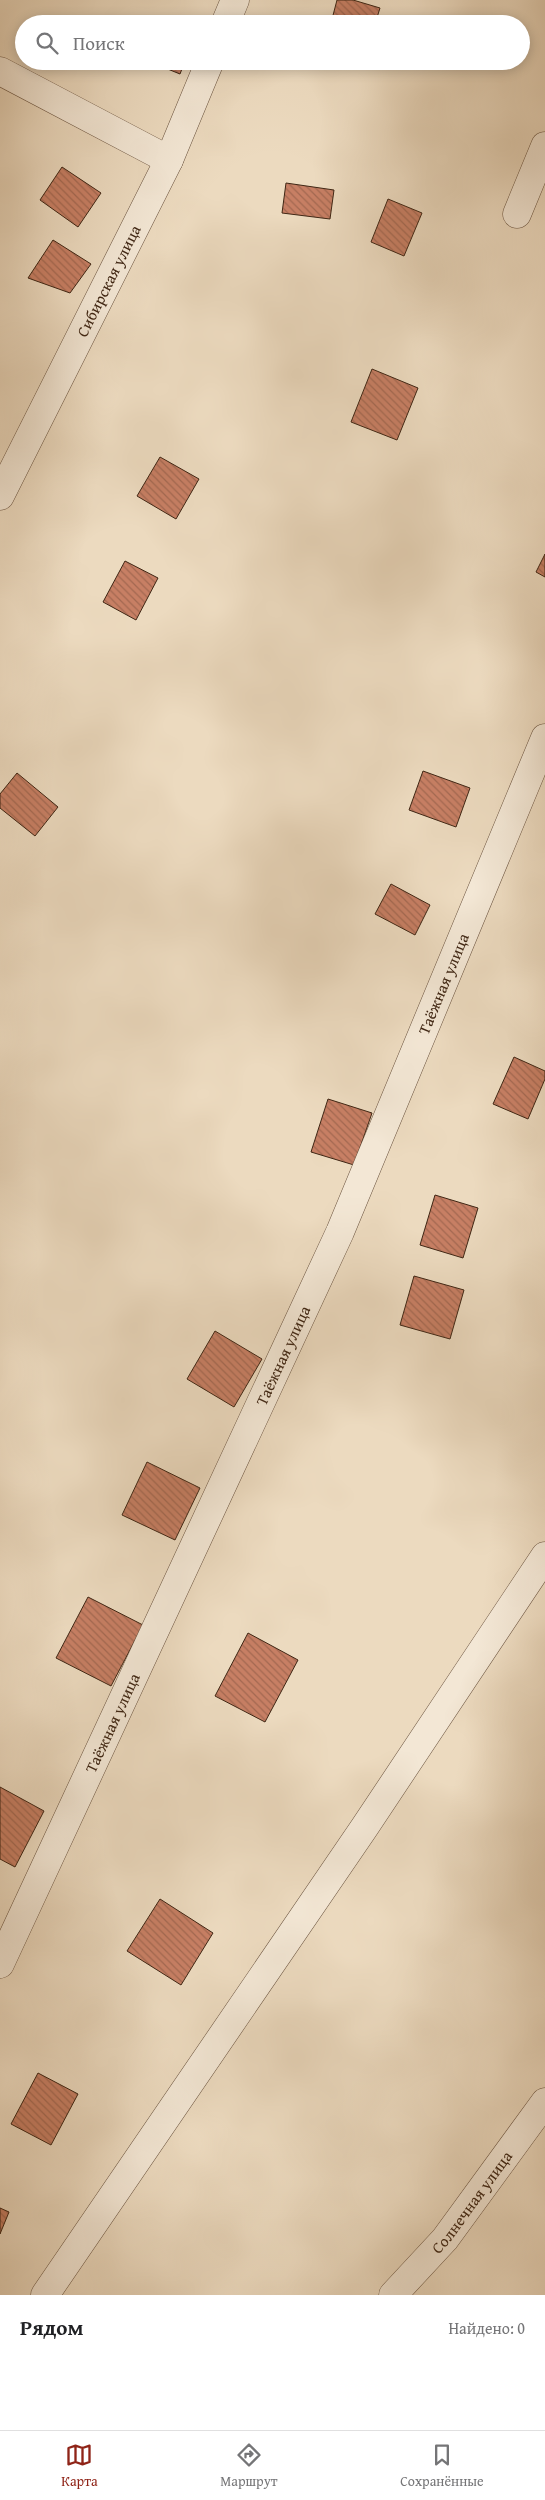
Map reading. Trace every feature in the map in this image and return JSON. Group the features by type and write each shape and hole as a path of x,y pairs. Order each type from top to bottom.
{"street":[{"path":"229,15 235,0"},
{"name":"Сибирская улица","path":"0,496 169,160 206,70"},
{"path":"0,71 169,160"},
{"path":"517,214 545,146"},
{"name":"Таёжная улица","path":"0,1964 340,1232 545,738"},
{"path":"45,2295 364,1828 545,1556"},
{"name":"Солнечная улица","path":"393,2295 445,2239 545,2102"}],"building":[{"path":"337,0 353,0 380,8 378,15 333,15"},
{"path":"170,70 182,70 180,74"},
{"path":"62,167 101,193 78,227 40,200"},
{"path":"286,183 334,190 330,219 282,213"},
{"path":"388,199 422,213 404,256 371,242"},
{"path":"53,240 91,264 70,293 28,278"},
{"path":"372,369 418,388 397,440 351,422"},
{"path":"160,457 199,479 176,519 137,496"},
{"path":"545,554 545,577 536,572"},
{"path":"125,561 158,578 136,620 103,602"},
{"path":"423,771 470,788 456,827 409,810"},
{"path":"17,773 58,807 35,836 0,808 0,794"},
{"path":"391,884 430,905 415,935 375,914"},
{"path":"514,1057 545,1071 545,1079 528,1119 493,1104"},
{"path":"328,1099 372,1113 354,1165 311,1152"},
{"path":"435,1195 478,1208 463,1258 420,1245"},
{"path":"414,1276 464,1290 450,1339 400,1325"},
{"path":"215,1331 262,1359 234,1407 187,1379"},
{"path":"147,1462 200,1488 175,1540 122,1515"},
{"path":"88,1597 143,1625 111,1686 56,1658"},
{"path":"248,1633 298,1660 265,1722 215,1696"},
{"path":"0,1787 44,1811 15,1867 0,1859"},
{"path":"160,1899 213,1933 181,1985 127,1951"},
{"path":"38,2073 78,2094 51,2145 11,2124"},
{"path":"0,2208 9,2212 0,2234"}]}
